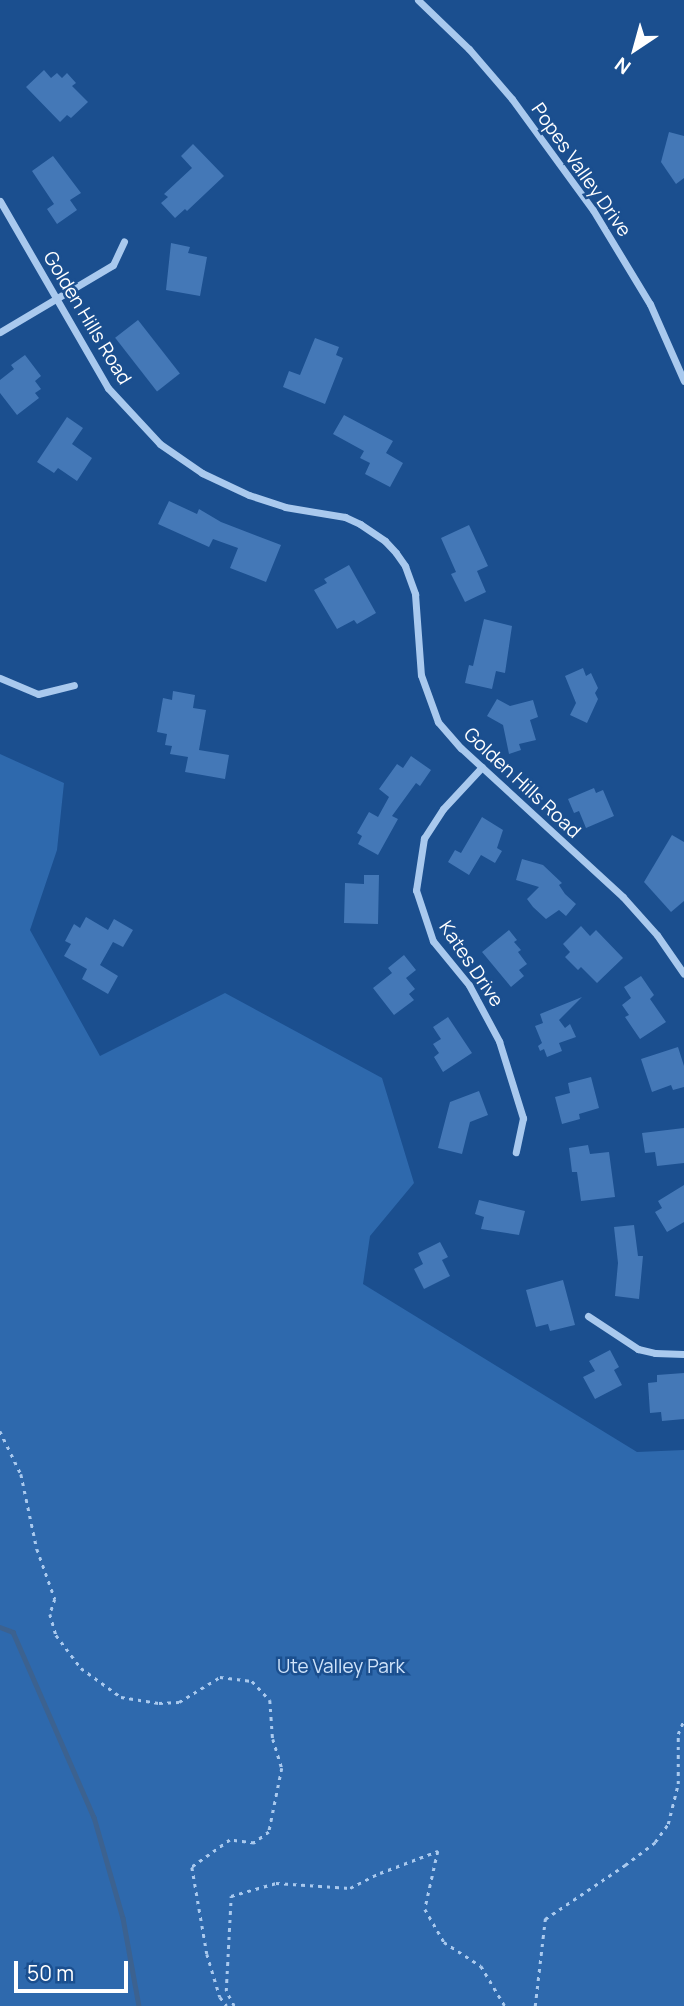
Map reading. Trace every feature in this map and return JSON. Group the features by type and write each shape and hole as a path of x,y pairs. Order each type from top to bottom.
{"street":[{"name":"Popes Valley Drive","path":"418,0 468,49 512,99 593,210 650,304 684,381"},
{"name":"Golden Hills Road","path":"0,201 96,369 123,407 181,459 249,495 285,507 345,517 385,541 405,566 415,594 418,658 431,707 449,736 623,897 657,935 684,974"},
{"path":"0,332 113,265 124,241"},
{"path":"0,678 38,694 74,685"},
{"name":"Kates Drive","path":"482,768 443,809 424,838 416,890 433,941 469,985 499,1041 523,1118 516,1152"},
{"path":"588,1316 638,1349 654,1353 684,1354"}],"path":[{"path":"0,1431 21,1474 37,1549 55,1599 50,1614 56,1635 81,1668 121,1697 159,1703 179,1702 220,1677 252,1681 270,1700 272,1739 282,1768 269,1832 254,1843 230,1840 192,1867 206,1954 220,1997 226,2006"},
{"path":"535,2006 545,1919 625,1865 654,1842 668,1824 678,1784 678,1734 684,1720"},
{"path":"233,2006 226,1991 231,1896 276,1883 350,1888 438,1851 425,1909 444,1942 481,1966 505,2006"}],"green space":[{"name":"Ute Valley Park","path":"0,754 64,783 57,850 30,930 100,1056 225,993 382,1078 414,1183 370,1236 363,1284 637,1452 684,1450 684,2006 0,2006"}],"building":[{"path":"44,70 51,78 57,73 62,78 67,73 76,83 72,86 88,102 71,118 67,115 60,122 26,87"},
{"path":"669,132 684,136 684,178 676,184 661,162"},
{"path":"193,144 224,176 187,211 185,209 175,218 161,203 168,197 164,194 192,168 181,156"},
{"path":"53,156 81,193 70,200 77,210 57,224 47,209 54,204 32,171"},
{"path":"171,243 190,247 188,253 207,257 200,296 166,290"},
{"path":"138,320 180,374 157,391 115,338"},
{"path":"315,338 339,347 336,355 343,358 325,404 283,387 289,371 300,375"},
{"path":"25,355 41,376 35,381 41,389 35,393 39,398 17,415 0,393 0,380 14,369 11,365"},
{"path":"344,415 393,441 386,453 403,463 390,487 365,474 370,463 360,458 364,451 333,434"},
{"path":"67,417 83,428 72,444 92,458 77,481 58,468 54,473 37,462"},
{"path":"169,501 197,514 199,509 221,522 281,545 266,582 230,568 238,548 213,539 209,547 158,524"},
{"path":"469,525 488,566 477,571 486,592 465,602 451,574 456,572 441,538"},
{"path":"349,565 376,613 357,624 354,620 337,629 314,590 327,583 324,579"},
{"path":"484,619 512,626 505,673 496,671 492,689 465,683 469,665 473,666"},
{"path":"583,668 586,676 591,673 598,688 595,693 598,699 587,723 570,715 576,703 565,676"},
{"path":"173,691 195,695 193,708 206,710 199,750 229,755 225,779 185,772 188,757 170,754 172,746 165,745 167,734 157,732 163,698 172,700"},
{"path":"497,699 510,706 533,700 538,717 530,720 536,740 519,744 521,750 509,754 503,725 487,716"},
{"path":"411,756 431,770 420,786 416,783 392,816 398,819 378,855 358,844 362,836 357,833 369,812 378,817 389,797 379,789 397,764 403,768"},
{"path":"594,788 596,793 603,790 614,816 586,828 579,811 574,813 568,799"},
{"path":"482,817 503,830 497,848 502,851 495,863 481,855 469,875 448,862 455,850 461,853"},
{"path":"672,835 684,842 684,901 671,912 644,882"},
{"path":"522,859 543,865 562,883 559,885 565,894 576,904 566,916 559,910 546,919 533,907 527,899 539,887 516,880"},
{"path":"364,875 379,875 378,924 344,923 345,883 364,884"},
{"path":"86,917 108,930 114,919 133,930 123,947 113,942 100,965 118,976 108,994 82,979 87,969 64,956 71,944 65,941 74,924 80,928"},
{"path":"581,926 590,936 596,930 623,958 597,983 581,967 578,970 565,957 570,952 563,944"},
{"path":"509,930 517,940 514,942 521,950 518,952 527,964 519,970 524,976 511,987 482,952"},
{"path":"404,955 416,970 406,978 415,989 409,994 414,1000 394,1015 373,988 392,973 388,968"},
{"path":"641,976 654,995 650,999 666,1022 640,1039 625,1017 629,1015 622,1005 631,998 624,987"},
{"path":"582,997 559,1020 565,1028 570,1024 576,1037 559,1043 562,1051 547,1057 544,1049 540,1051 538,1046 542,1043 535,1026 543,1023 540,1014"},
{"path":"448,1017 472,1053 443,1072 434,1057 439,1053 433,1044 441,1039 433,1027"},
{"path":"678,1047 684,1066 684,1087 673,1090 671,1085 652,1092 641,1059"},
{"path":"591,1077 599,1108 579,1114 580,1119 562,1124 555,1097 570,1093 568,1083"},
{"path":"479,1091 488,1115 470,1122 462,1154 438,1148 450,1102"},
{"path":"684,1128 684,1163 657,1166 655,1152 645,1153 642,1133"},
{"path":"588,1145 590,1154 609,1152 615,1197 581,1201 577,1172 572,1172 569,1148"},
{"path":"684,1185 684,1222 667,1232 655,1212 662,1208 658,1201"},
{"path":"479,1200 525,1211 519,1235 481,1229 484,1217 475,1214"},
{"path":"634,1225 638,1256 643,1256 639,1299 615,1296 618,1263 614,1227"},
{"path":"440,1242 448,1257 442,1260 450,1276 424,1289 414,1269 423,1264 418,1253"},
{"path":"563,1280 575,1325 550,1331 548,1324 536,1327 526,1290"},
{"path":"610,1350 619,1367 614,1370 622,1385 595,1399 583,1377 595,1371 589,1361"},
{"path":"684,1373 684,1419 662,1421 661,1412 650,1413 648,1383 657,1382 657,1375"}],"waterway":[{"path":"0,1627 13,1632 94,1817 123,1918 139,2006"}]}
